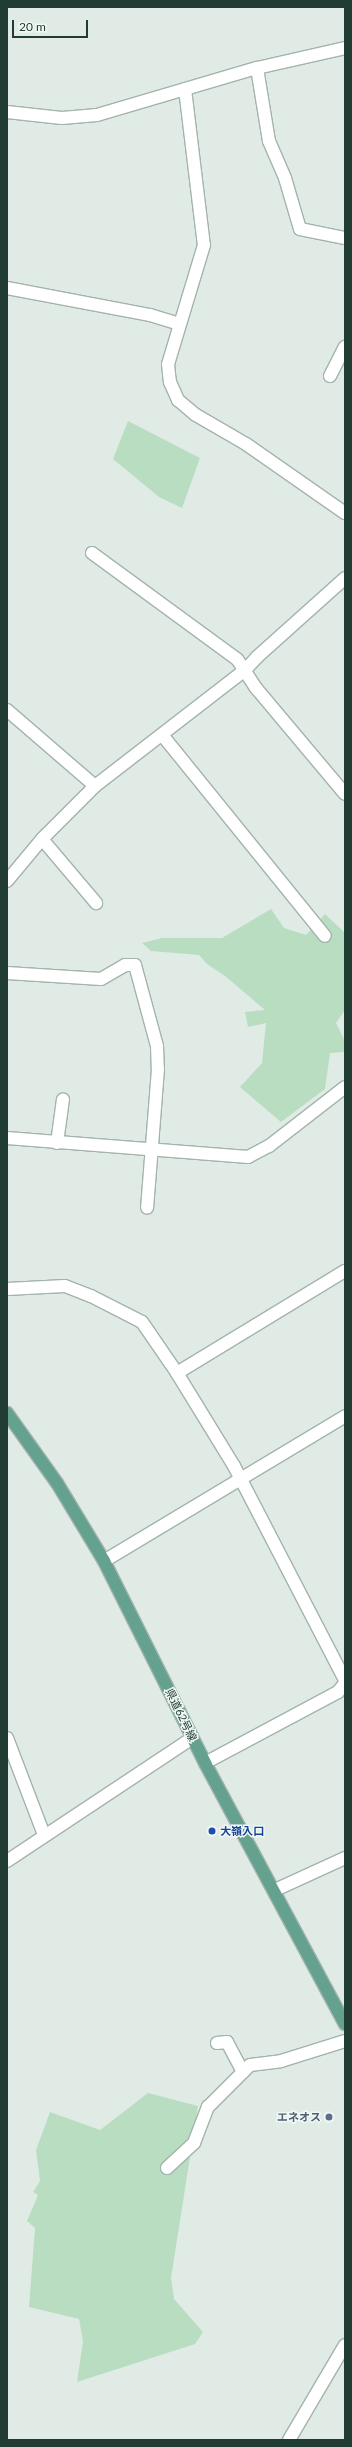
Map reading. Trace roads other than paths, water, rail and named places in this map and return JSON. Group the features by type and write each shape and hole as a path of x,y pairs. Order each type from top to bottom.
{"main road":[{"name":"県道62号線","path":"7,1413 57,1483 104,1561 205,1764 345,2024"}],"street":[{"path":"7,112 62,118 97,115 256,68 345,48"},
{"path":"256,68 269,141 285,178 300,229 345,238"},
{"path":"184,89 204,245 168,364 170,382 178,400 196,415 246,444 345,513"},
{"path":"7,288 150,315 179,324"},
{"path":"330,376 345,347"},
{"path":"92,554 237,660 256,688 345,794"},
{"path":"7,881 42,839 95,786 163,736 245,670 262,652 345,578"},
{"path":"7,710 95,786"},
{"path":"163,736 325,936"},
{"path":"42,839 96,903"},
{"path":"7,973 101,979 125,965 135,965 157,1046 158,1069 150,1150 147,1208"},
{"path":"7,1138 248,1157 269,1146 345,1087"},
{"path":"56,1143 63,1099"},
{"path":"177,1374 345,1271"},
{"path":"7,1289 65,1286 91,1296 142,1322 177,1374 241,1479 345,1681 338,1692 205,1764"},
{"path":"104,1561 345,1416"},
{"path":"7,1738 44,1835"},
{"path":"7,1861 192,1738"},
{"path":"274,1890 345,1858"},
{"path":"167,2168 194,2143 208,2107 250,2065 281,2061 345,2041"},
{"path":"217,2043 227,2042 243,2072"},
{"path":"289,2440 345,2346"}],"place":[{"name":"大嶺入口","path":"212,1831"},
{"name":"エネオス","path":"329,2117"}]}
